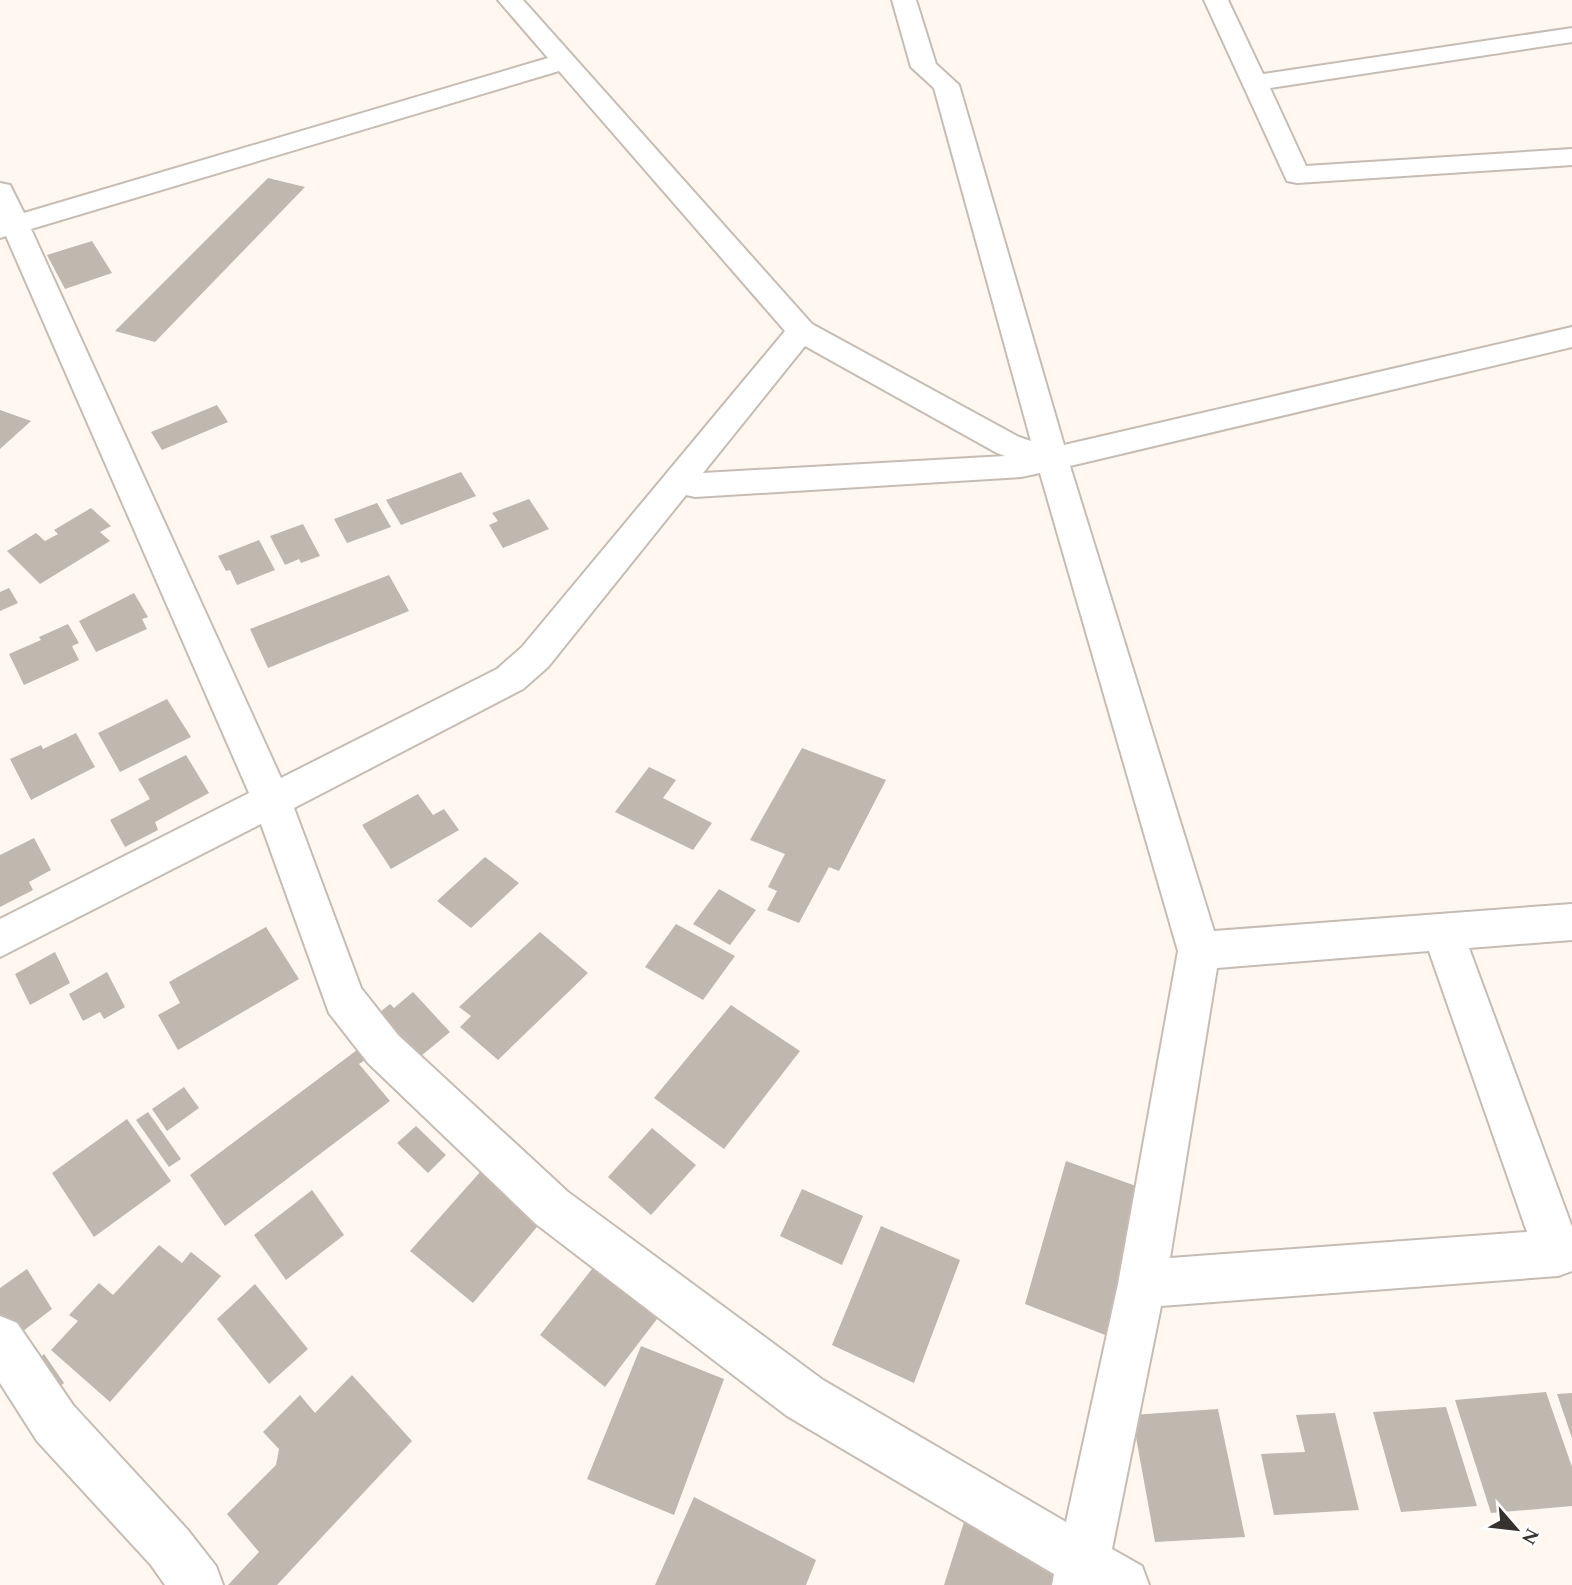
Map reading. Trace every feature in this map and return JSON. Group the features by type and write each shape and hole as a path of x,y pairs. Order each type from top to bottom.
{"street":[{"path":"510,0 800,331 1008,445 1052,459"},
{"path":"0,191 7,227 271,801 344,999 383,1049 552,1209 805,1398 1095,1577 1199,951 1052,459 946,85 924,67 904,0"},
{"path":"1216,0 1297,175 1563,165"},
{"path":"1254,83 1572,35"},
{"path":"7,227 562,62"},
{"path":"0,939 510,680 535,657 800,331"},
{"path":"677,481 695,485 1021,466 1572,337"},
{"path":"1199,951 1442,930 1572,922"},
{"path":"1142,1284 1558,1253 1442,930"},
{"path":"0,1340 55,1423 169,1547 197,1585"}],"building":[{"path":"268,178 305,187 155,342 115,331"},
{"path":"92,241 112,273 65,289 47,255"},
{"path":"217,405 228,422 162,450 151,432"},
{"path":"0,410 31,421 0,449"},
{"path":"461,472 476,496 401,525 386,500"},
{"path":"529,499 549,529 503,548 489,525 498,521 492,513"},
{"path":"377,503 391,527 347,543 334,519"},
{"path":"91,508 111,526 100,532 110,541 40,584 7,551 36,533 45,541 58,534 54,530"},
{"path":"303,524 320,556 301,563 299,559 285,565 270,536"},
{"path":"259,540 275,570 237,585 230,570 226,571 218,556"},
{"path":"389,575 409,611 268,668 250,629"},
{"path":"9,588 18,603 0,611 0,592"},
{"path":"134,593 148,617 142,619 147,629 96,652 79,621"},
{"path":"68,624 79,643 72,646 79,660 24,685 9,654"},
{"path":"167,699 191,737 120,772 98,733"},
{"path":"76,733 95,767 31,800 10,759 41,745 43,749"},
{"path":"802,748 886,780 839,871 829,867 799,923 767,910 777,891 768,887 785,854 750,840"},
{"path":"186,755 209,793 155,822 158,830 125,847 110,820 150,799 138,779"},
{"path":"649,767 676,780 663,798 712,823 693,850 615,812"},
{"path":"418,794 433,815 444,809 459,830 391,869 362,825"},
{"path":"34,838 51,870 29,882 33,890 0,907 0,855"},
{"path":"485,857 519,883 471,928 437,901"},
{"path":"719,889 756,910 730,945 693,924"},
{"path":"676,924 735,956 703,1000 645,967"},
{"path":"266,927 299,979 178,1050 158,1015 180,1003 169,982"},
{"path":"540,932 588,973 498,1060 460,1027 471,1016 459,1007"},
{"path":"55,952 70,983 30,1005 15,974"},
{"path":"107,972 125,1007 104,1019 100,1012 83,1021 69,994"},
{"path":"413,992 450,1032 415,1061 375,1016 390,1004 394,1008"},
{"path":"731,1005 800,1051 724,1149 654,1098"},
{"path":"357,1050 365,1060 359,1064 390,1101 225,1226 190,1175"},
{"path":"184,1087 199,1108 167,1131 152,1109"},
{"path":"148,1112 181,1159 169,1167 136,1120"},
{"path":"127,1119 171,1181 94,1237 52,1173"},
{"path":"416,1126 446,1155 428,1173 397,1143"},
{"path":"652,1128 696,1165 651,1215 608,1177"},
{"path":"1066,1161 1150,1191 1113,1338 1025,1304"},
{"path":"481,1171 542,1221 473,1303 410,1251"},
{"path":"802,1189 863,1216 842,1265 780,1236"},
{"path":"312,1190 344,1235 286,1280 254,1235"},
{"path":"881,1226 960,1260 914,1383 832,1345"},
{"path":"159,1245 182,1263 191,1252 221,1276 110,1402 51,1350 78,1321 69,1315 99,1283 113,1295"},
{"path":"596,1264 660,1315 605,1387 540,1335"},
{"path":"27,1269 52,1309 10,1341 0,1325 0,1288"},
{"path":"255,1284 308,1349 269,1384 217,1319"},
{"path":"641,1346 724,1379 674,1515 587,1479"},
{"path":"44,1354 64,1383 48,1396 29,1367"},
{"path":"352,1375 412,1441 277,1585 228,1585 259,1552 227,1514 276,1465 279,1449 263,1432 300,1395 315,1413"},
{"path":"1546,1392 1572,1467 1572,1506 1491,1513 1455,1400"},
{"path":"1572,1393 1572,1438 1557,1394"},
{"path":"1446,1407 1477,1506 1401,1512 1373,1412"},
{"path":"1218,1409 1245,1537 1155,1542 1132,1415"},
{"path":"1335,1413 1359,1510 1274,1515 1261,1454 1305,1452 1296,1415"},
{"path":"694,1497 816,1560 806,1585 655,1585"},
{"path":"965,1519 1068,1567 1063,1585 944,1585"}]}
